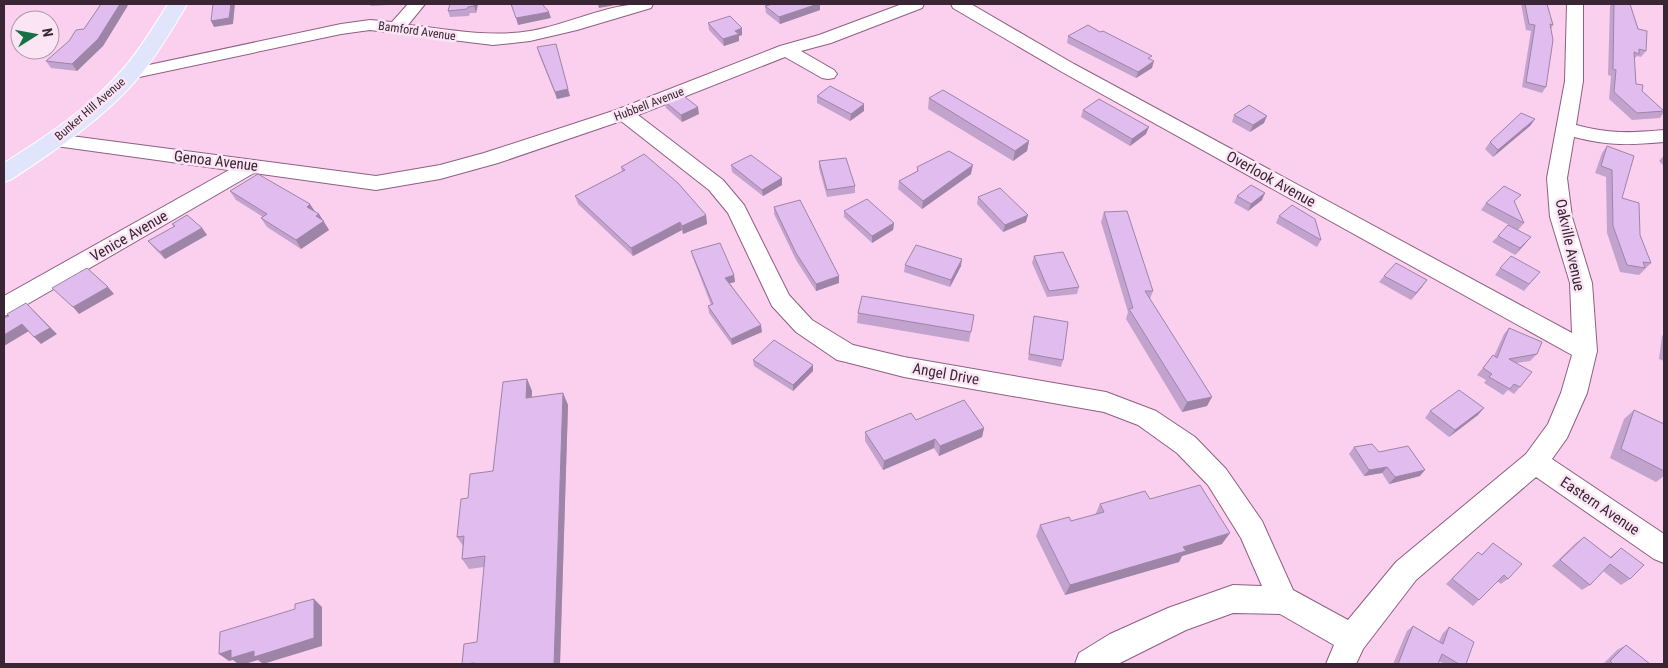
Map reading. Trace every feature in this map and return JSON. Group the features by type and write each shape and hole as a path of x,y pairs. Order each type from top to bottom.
{"main road":[{"name":"Bunker Hill Avenue","path":"4,174 56,140 106,98 130,74 160,33 177,4"}],"street":[{"path":"396,28 417,4"},
{"name":"Bamford Avenue","path":"130,74 341,29 370,25 467,38 502,39 530,36 577,25 645,4"},
{"name":"Hubbell Avenue","path":"376,183 440,172 491,158 623,114 786,50 825,39 916,4"},
{"name":"Overlook Avenue","path":"959,4 1076,72 1585,352"},
{"name":"Oakville Avenue","path":"1346,652 1406,571 1535,462 1561,423 1574,393 1585,352 1581,283 1561,216 1557,178 1574,81 1576,4"},
{"path":"786,50 828,74"},
{"name":"Angel Drive","path":"623,114 643,127 716,185 737,210 780,300 804,326 846,353 904,367 1106,402 1147,418 1186,445 1216,477 1252,530 1283,600"},
{"path":"1567,129 1602,138 1628,139 1664,136"},
{"name":"Genoa Avenue","path":"56,140 254,165 376,183"},
{"name":"Venice Avenue","path":"4,307 254,165"},
{"name":"Eastern Avenue","path":"1535,462 1664,550"},
{"path":"1090,664 1122,645 1179,618 1233,599 1283,600 1346,652"}],"building":[{"path":"101,4 120,4 98,39 72,64 46,61 60,60 60,49 69,41 76,30 84,29"},
{"path":"213,4 231,4 229,18 211,21"},
{"path":"450,4 475,4 467,9 448,11"},
{"path":"511,4 542,4 549,12 516,18"},
{"path":"773,4 818,4 779,17 765,6"},
{"path":"1525,4 1547,4 1553,25 1550,24 1553,40 1546,87 1526,82 1535,25 1529,24"},
{"path":"1614,4 1630,4 1638,29 1647,31 1646,51 1639,49 1639,54 1634,52 1636,84 1643,85 1642,91 1664,111 1637,113 1614,92 1616,70 1613,69"},
{"path":"730,16 742,28 735,31 739,34 723,39 708,23"},
{"path":"1088,25 1152,56 1148,58 1154,61 1138,72 1068,36"},
{"path":"556,44 568,89 555,92 537,47"},
{"path":"830,86 864,104 851,114 817,96"},
{"path":"943,90 1029,141 1015,151 929,98"},
{"path":"681,94 698,107 681,115 664,101"},
{"path":"1099,99 1149,127 1132,139 1083,110"},
{"path":"1249,105 1267,116 1253,125 1234,115"},
{"path":"1521,113 1535,119 1498,150 1490,142"},
{"path":"1607,146 1634,156 1622,198 1639,203 1640,235 1651,263 1643,262 1645,268 1627,265 1613,226 1612,170 1601,166"},
{"path":"949,151 973,165 923,201 899,181 918,171 917,167"},
{"path":"644,154 678,183 706,215 682,226 680,222 631,248 575,196 625,170 621,167"},
{"path":"751,155 782,178 762,190 731,165"},
{"path":"846,158 855,186 827,190 819,161"},
{"path":"258,174 310,204 307,207 319,214 316,216 324,221 296,240 261,218 267,214 230,191"},
{"path":"1251,185 1265,193 1251,204 1237,196"},
{"path":"1504,186 1521,195 1514,201 1524,223 1486,203"},
{"path":"1000,188 1028,215 1005,225 978,197"},
{"path":"867,199 894,223 872,236 844,211"},
{"path":"800,200 839,276 816,284 796,253 774,207"},
{"path":"1292,205 1315,219 1321,240 1279,216"},
{"path":"1127,211 1153,291 1145,291 1212,397 1187,402 1129,309 1133,308 1104,212"},
{"path":"187,215 202,228 160,252 148,241 175,226 172,224"},
{"path":"1508,225 1531,237 1520,248 1498,236"},
{"path":"720,243 734,275 725,278 761,325 731,339 708,306 713,304 691,251"},
{"path":"916,245 962,259 951,280 905,265"},
{"path":"1063,252 1079,287 1049,291 1034,256"},
{"path":"1511,256 1540,272 1529,284 1500,268"},
{"path":"1396,263 1427,280 1416,293 1384,276"},
{"path":"87,268 108,287 73,307 52,288"},
{"path":"862,296 974,315 971,332 858,313"},
{"path":"26,303 50,328 34,337 22,324 4,335 4,318 9,316 7,314"},
{"path":"1034,316 1068,322 1063,360 1029,354"},
{"path":"1509,328 1542,342 1537,354 1509,359 1532,372 1520,387 1514,384 1510,389 1489,377 1492,374 1483,368 1493,355 1497,358"},
{"path":"774,340 813,365 793,385 753,360"},
{"path":"527,379 526,398 563,393 554,664 462,664 464,644 477,642 485,556 462,559 464,536 457,537 461,499 468,498 470,474 493,471 503,382"},
{"path":"1459,390 1484,408 1455,430 1430,411"},
{"path":"964,400 984,428 940,446 935,439 884,461 865,432 911,413 916,420"},
{"path":"1634,410 1664,424 1664,471 1621,449"},
{"path":"1372,444 1379,452 1408,446 1425,470 1395,477 1387,467 1369,470 1354,447"},
{"path":"1200,485 1230,533 1183,547 1186,551 1070,585 1040,525 1069,517 1071,521 1104,512 1100,504 1145,491 1150,499"},
{"path":"1584,537 1611,558 1621,548 1644,565 1630,579 1610,564 1590,585 1560,560"},
{"path":"1493,543 1522,564 1508,579 1504,575 1479,600 1452,579 1478,552 1482,555"},
{"path":"314,599 314,638 254,657 254,651 231,658 231,650 219,654 220,632 295,609 295,604"},
{"path":"1413,626 1443,644 1449,627 1474,642 1466,664 1459,664 1442,654 1438,664 1398,664"},
{"path":"1626,645 1650,664 1613,664 1610,661"}]}
